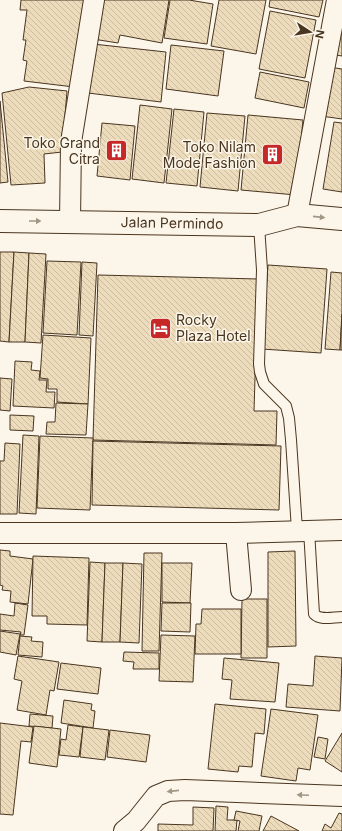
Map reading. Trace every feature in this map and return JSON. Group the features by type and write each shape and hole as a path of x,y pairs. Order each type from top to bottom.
{"main road":[{"name":"Jalan Permindo","path":"0,221 259,225 297,215 342,219"}],"street":[{"path":"70,222 71,142 94,0"},
{"path":"297,215 337,0"},
{"path":"0,533 236,533 342,530"},
{"path":"236,533 241,590"},
{"path":"124,831 136,821 156,796 168,791 185,790 342,796"}],"lane":[{"path":"259,225 262,270 260,372 264,384 286,406 289,418 314,614 317,617 322,618 342,617"}],"building":[{"path":"21,0 85,0 74,87 24,81 27,61 23,60 26,40 23,40 27,10 20,10"},
{"path":"100,0 169,0 162,43 120,35 118,43 93,39"},
{"path":"170,0 189,0 213,4 207,44 164,38"},
{"path":"219,0 266,0 256,54 211,46"},
{"path":"270,0 323,0 319,17 269,7"},
{"path":"270,11 316,20 305,78 259,69"},
{"path":"342,26 342,56 336,55"},
{"path":"93,44 166,52 161,102 88,93"},
{"path":"171,45 224,51 218,96 166,89"},
{"path":"329,67 342,69 342,119 321,116"},
{"path":"260,72 309,82 304,108 255,98"},
{"path":"29,87 67,91 62,152 44,154 45,183 11,185 2,93"},
{"path":"0,101 8,182 0,183"},
{"path":"140,105 172,109 164,183 132,179"},
{"path":"174,109 204,112 197,186 166,183"},
{"path":"207,113 245,116 238,191 200,187"},
{"name":"Toko Nilam Mode Fashion","path":"248,115 303,120 296,195 241,190"},
{"path":"334,122 342,123 342,192 323,189"},
{"name":"Toko Grand Citra","path":"102,123 135,126 130,180 97,176"},
{"path":"0,252 14,252 9,342 0,341"},
{"path":"14,252 29,253 25,342 9,342"},
{"path":"29,253 46,254 41,343 25,342"},
{"path":"47,261 81,262 77,335 43,333"},
{"path":"82,262 97,263 93,336 79,335"},
{"path":"268,265 327,269 321,353 262,349"},
{"path":"331,272 342,273 340,350 325,349"},
{"path":"98,275 258,279 254,411 277,411 276,445 93,440"},
{"path":"342,314 342,350 340,350"},
{"path":"43,335 91,338 88,404 57,402 57,389 48,389 48,379 40,378"},
{"path":"15,361 32,362 31,370 40,371 39,380 47,380 46,392 55,392 54,408 13,406"},
{"path":"0,378 12,379 10,411 0,410"},
{"path":"56,403 88,404 86,435 46,434 47,422 55,422"},
{"path":"10,415 34,416 33,431 10,430"},
{"path":"23,435 39,436 36,514 19,513"},
{"path":"40,436 93,438 90,510 37,508"},
{"path":"93,441 281,446 279,510 92,505"},
{"path":"5,443 20,444 17,514 0,514 0,461 4,461"},
{"path":"0,550 10,551 10,556 33,559 28,604 10,602 11,591 2,590 3,586 0,585"},
{"path":"295,551 296,646 268,647 268,552"},
{"path":"144,553 162,553 159,651 142,651"},
{"path":"33,556 89,558 87,625 47,624 47,616 32,616"},
{"path":"90,562 105,563 102,642 87,641"},
{"path":"105,563 123,563 120,642 102,642"},
{"path":"123,563 142,564 139,643 120,642"},
{"path":"162,563 192,563 190,603 162,602"},
{"path":"242,599 267,599 267,658 241,658"},
{"path":"15,603 28,605 24,635 20,635 21,632 0,630 0,614 14,616"},
{"path":"162,603 191,603 190,632 161,631"},
{"path":"202,609 241,609 241,654 195,654 196,624 201,624"},
{"path":"0,631 20,634 16,655 0,652"},
{"path":"161,635 195,636 193,682 159,681"},
{"path":"20,636 32,637 31,641 43,642 42,657 18,655"},
{"path":"124,652 159,653 159,669 133,669 134,662 123,661"},
{"path":"18,656 59,662 54,691 50,690 46,715 17,710 22,681 14,679"},
{"path":"315,656 342,658 340,711 286,707 288,684 313,686"},
{"path":"224,658 279,663 275,702 230,699 232,680 222,679"},
{"path":"61,663 101,668 98,694 57,689"},
{"path":"64,700 92,704 91,710 95,711 93,728 61,723"},
{"path":"215,704 266,709 264,734 255,733 252,767 239,766 238,772 208,769"},
{"path":"271,709 318,715 310,770 298,768 296,781 261,776"},
{"path":"30,714 53,716 52,728 29,726"},
{"path":"0,723 33,727 31,742 21,741 13,815 0,814"},
{"path":"68,725 83,727 79,757 59,755 61,739 66,740"},
{"path":"34,726 61,729 57,767 29,763"},
{"path":"83,727 109,730 105,760 80,757"},
{"path":"110,730 150,735 146,762 107,757"},
{"path":"342,733 342,772 325,761"},
{"path":"318,737 328,739 325,759 314,757"},
{"path":"216,806 228,807 227,820 237,820 236,831 215,831"},
{"path":"193,807 214,808 213,831 158,831 158,824 193,825"},
{"path":"236,811 262,816 259,831 238,831 240,821 234,820"},
{"path":"339,813 342,814 342,831 322,831 325,824 331,828"},
{"path":"271,816 299,831 263,831"}],"place":[{"name":"Toko Grand Citra","path":"116,151"},
{"name":"Toko Nilam Mode Fashion","path":"272,155"},
{"name":"Rocky Plaza Hotel","path":"161,328"}]}
